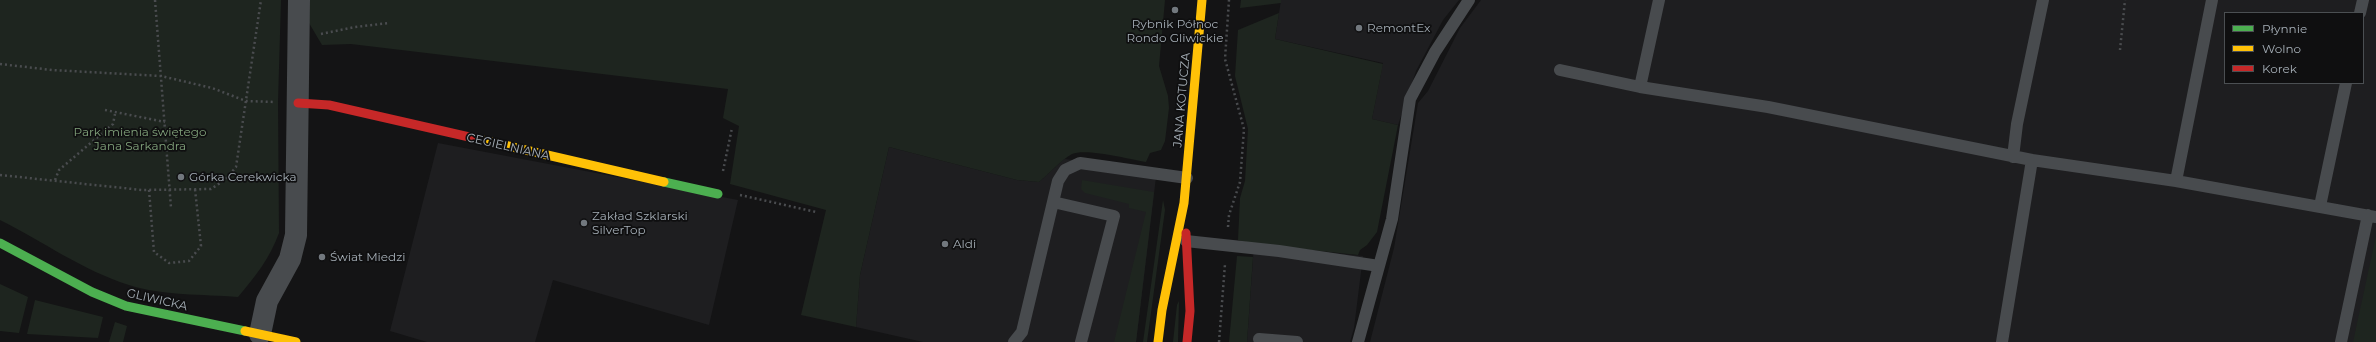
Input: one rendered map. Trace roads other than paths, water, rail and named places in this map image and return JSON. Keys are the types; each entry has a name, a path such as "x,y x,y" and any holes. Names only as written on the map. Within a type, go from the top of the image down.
{"street":[{"path":"260,334 267,301 290,259 296,235 288,103 300,0"},
{"name":"JANA KOTUCZA","path":"1158,342 1162,310 1184,203 1202,0"},
{"name":"CEGIELNIANA","path":"288,103 328,105 718,194"},
{"name":"JANA KOTUCZA","path":"1184,203 1190,311 1187,342"},
{"name":"GLIWICKA","path":"0,243 92,292 126,306 296,342"}],"lane":[{"path":"1358,342 1392,219 1410,99 1435,52 1469,0"},
{"path":"1640,87 1659,0"},
{"path":"2013,157 2017,124 2043,0"},
{"path":"2176,181 2212,0"},
{"path":"2360,12 2363,0"},
{"path":"1560,70 1640,87 1768,107 2013,157 2176,181 2372,216 2341,342"},
{"path":"2320,206 2346,84"},
{"path":"2002,342 2032,160"},
{"path":"1014,342 1022,332 1053,202 1061,175 1065,170 1076,163 1187,178"},
{"path":"1053,202 1114,216 1081,342"},
{"path":"1186,241 1279,251 1380,266"},
{"path":"1259,339 1297,342"}],"place":[{"name":"Rybnik Północ Rondo Gliwickie","path":"1175,10"},
{"name":"RemontEx","path":"1359,28"},
{"name":"Górka Cerekwicka","path":"181,177"},
{"name":"Zakład Szklarski SilverTop","path":"584,223"},
{"name":"Aldi","path":"945,244"},
{"name":"Świat Miedzi","path":"322,257"}],"park label":[{"name":"Park imienia świętego Jana Sarkandra","path":"140,139"}]}
